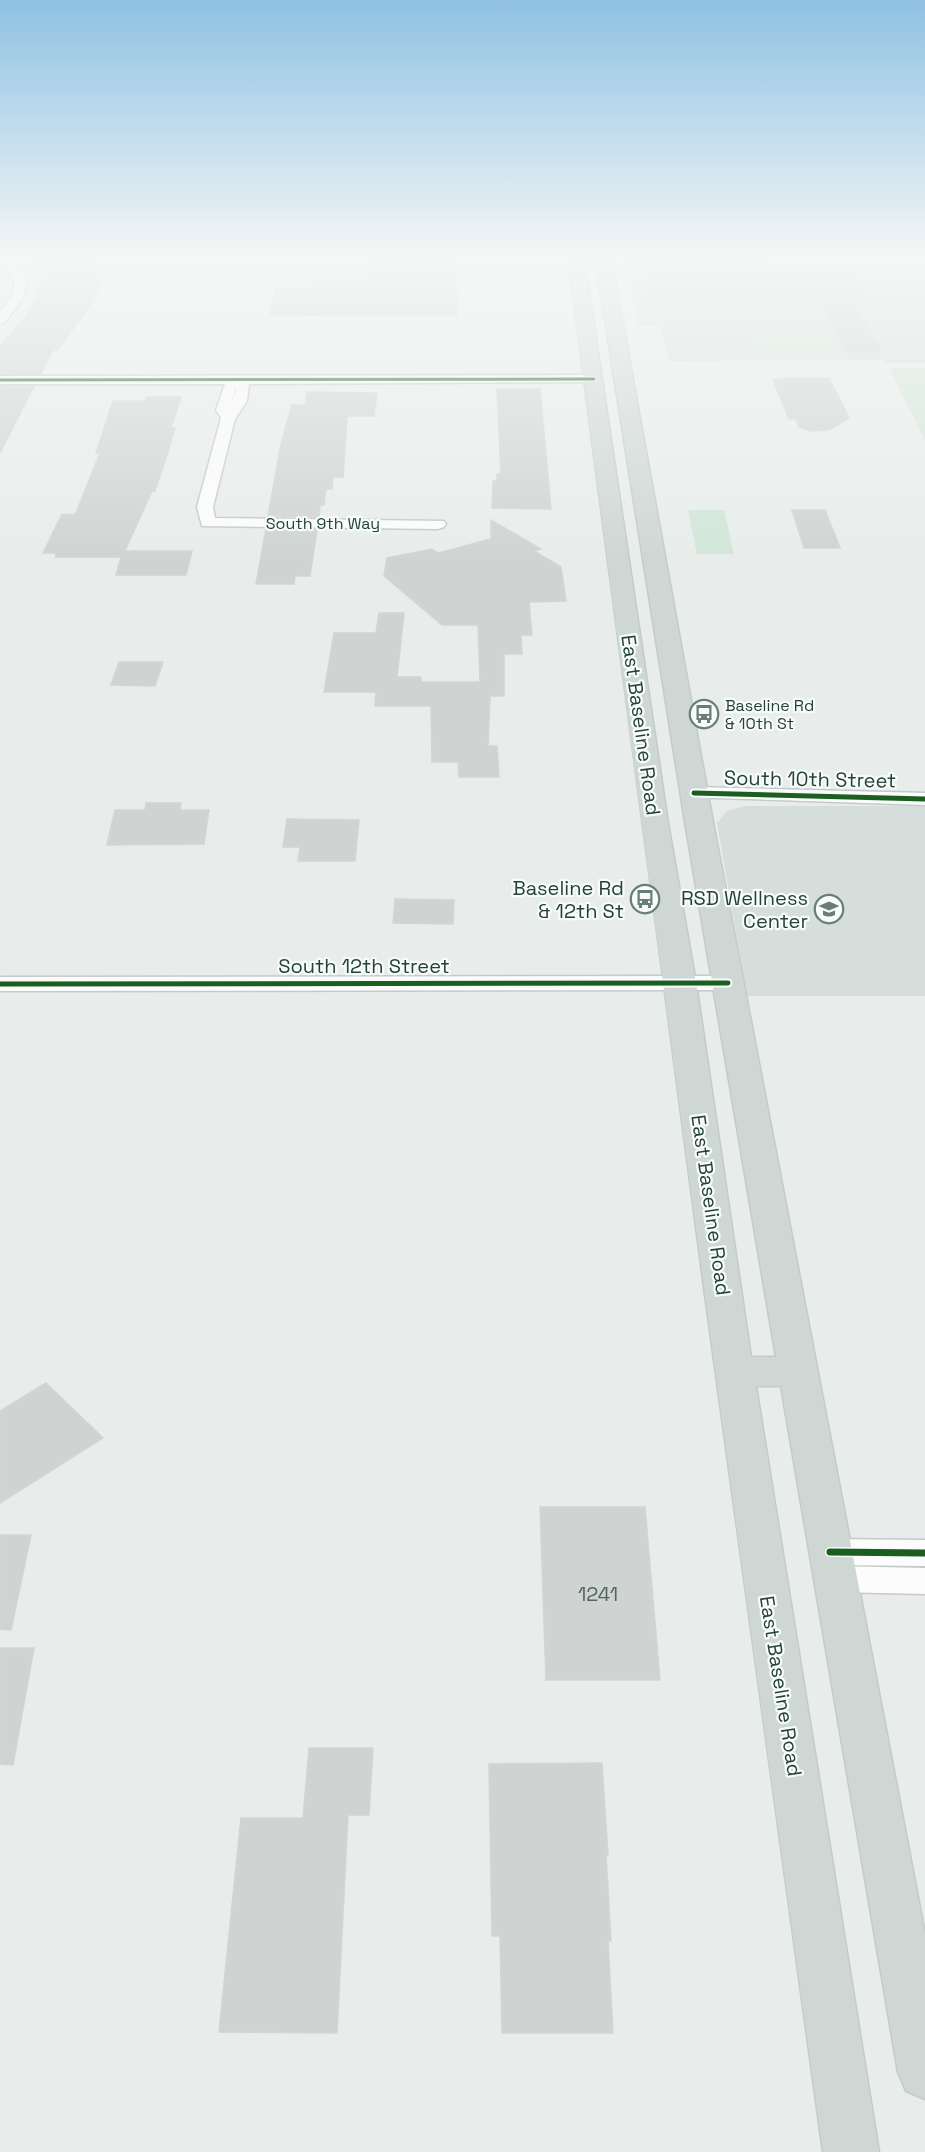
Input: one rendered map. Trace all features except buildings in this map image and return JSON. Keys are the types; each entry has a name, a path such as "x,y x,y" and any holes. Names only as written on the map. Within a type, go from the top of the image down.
{"main road":[{"name":"East Baseline Road","path":"591,358 650,793 680,983 734,1371 851,2152"},
{"name":"East Baseline Road","path":"620,358 694,793 832,1565 920,2020 925,2072"},
{"path":"594,379 624,380"},
{"path":"619,563 655,563"},
{"path":"650,793 694,793"},
{"path":"734,1371 799,1372"}],"street":[{"name":"South 9th Way","path":"242,379 244,386 238,410 228,418 205,507 208,523 438,524"},
{"path":"0,380 594,379"},
{"name":"South 10th Street","path":"694,793 925,799"},
{"name":"South 12th Street","path":"0,984 728,983"},
{"path":"832,1565 925,1553"},
{"path":"832,1565 925,1581"}],"shaded area":[{"path":"668,358 925,358 925,363 887,363 884,360 669,361"},
{"name":"RSD Wellness Center","path":"745,806 925,806 925,996 747,996 717,823 727,811"}],"green space":[{"path":"889,368 925,368 925,440"},
{"path":"688,510 724,510 734,554 697,554"}],"cycle path":[{"path":"0,380 594,379"},
{"path":"694,793 925,799"},
{"path":"0,984 728,983"},
{"path":"830,1552 925,1553"}],"place":[{"name":"Baseline Rd & 10th St","path":"704,714"},
{"name":"Baseline Rd & 12th St","path":"645,899"},
{"name":"RSD Wellness Center","path":"829,909"}]}
